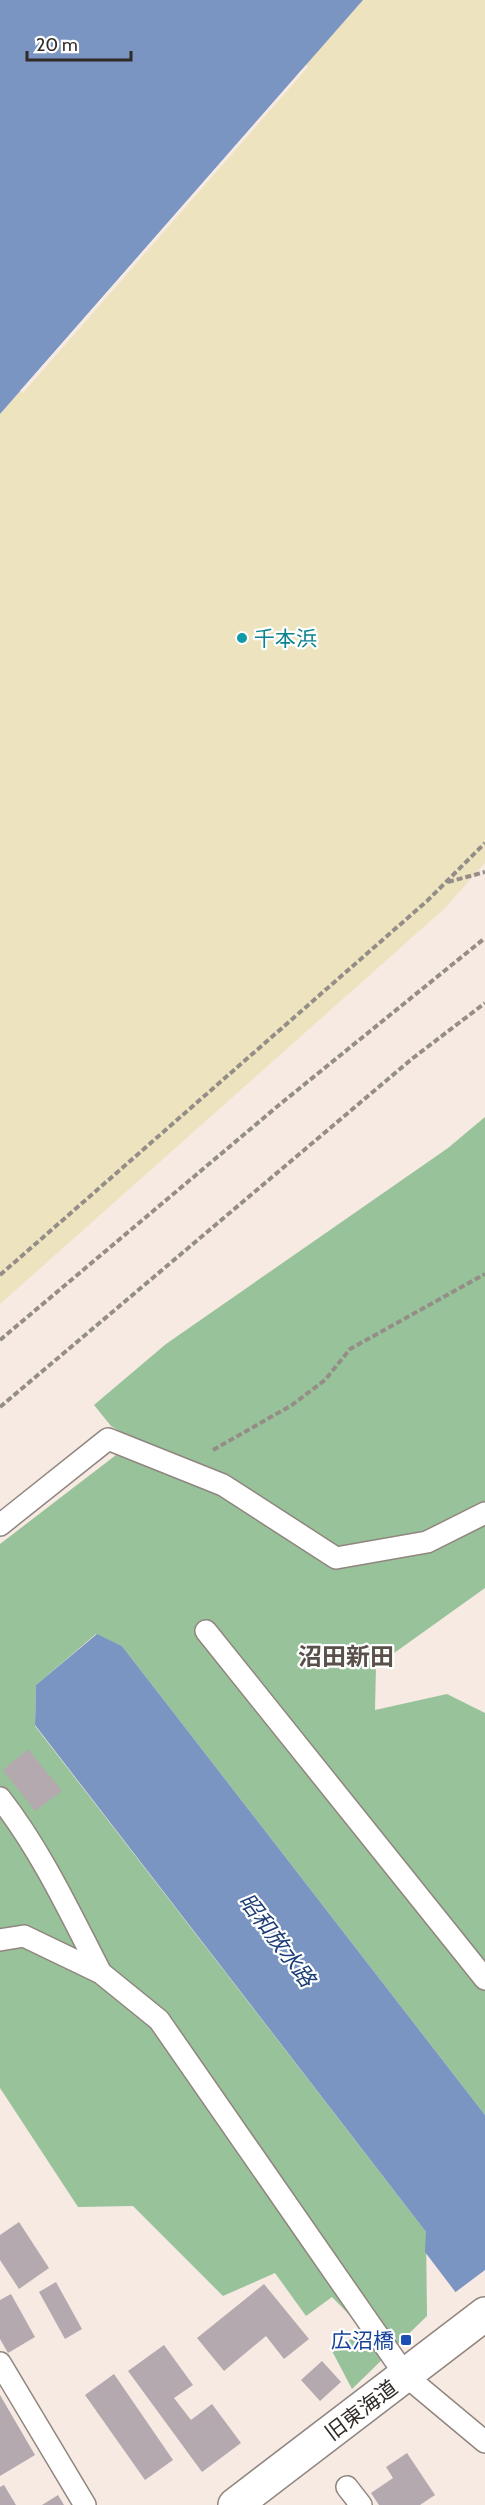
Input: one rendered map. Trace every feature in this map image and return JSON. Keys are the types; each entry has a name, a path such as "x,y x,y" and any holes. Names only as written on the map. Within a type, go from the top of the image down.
{"main road":[{"name":"旧東海道","path":"235,2505 485,2314"}],"lane":[{"path":"0,1525 108,1439 182,1466 223,1485 336,1558 427,1542 485,1513"},
{"path":"206,1631 485,1979"},
{"path":"0,1798 50,1874 101,1973"},
{"path":"0,1940 24,1936 101,1973 159,2020 416,2367 485,2442"},
{"path":"0,2363 85,2505"},
{"path":"347,2487 361,2505"}],"path":[{"path":"0,1275 242,1066 445,883 485,843"},
{"path":"445,883 485,872"},
{"path":"0,1340 279,1104 485,938"},
{"path":"0,1407 413,1058 485,1003"},
{"path":"182,1466 292,1405 324,1380 350,1349 485,1274"}],"green space":[{"path":"485,1117 485,1588 376,1666 375,1710 447,1694 485,1713 485,2115 122,1646 96,1634 36,1685 35,1726 426,2232 427,2316 352,2389 331,2349 366,2332 332,2297 306,2316 275,2273 223,2296 133,2206 78,2207 0,2088 0,1544 116,1455 176,1477 182,1466 111,1426 94,1405 166,1344 448,1148"}],"sand":[{"name":"千本浜","path":"363,0 485,0 485,863 444,909 0,1304 0,414"}],"water":[{"path":"0,0 363,0 0,414"},
{"name":"昭和放水路","path":"97,1634 122,1646 485,2115 485,2331 425,2252 426,2232 35,1725 36,1685"}],"pier":[{"path":"306,65 308,67 23,393 20,391"},
{"path":"485,2270 485,2334 453,2294"}],"building":[{"path":"28,1749 62,1791 35,1811 3,1770"},
{"path":"19,2222 49,2268 19,2289 0,2260 0,2235"},
{"path":"56,2282 82,2329 65,2339 39,2292"},
{"path":"264,2284 309,2339 284,2359 266,2336 224,2371 197,2338"},
{"path":"11,2294 35,2337 8,2353 0,2339 0,2300"},
{"path":"164,2345 193,2385 174,2398 191,2420 212,2404 241,2443 202,2472 128,2371"},
{"path":"322,2361 341,2382 320,2401 301,2380"},
{"path":"114,2374 173,2460 145,2480 85,2395"},
{"path":"0,2395 35,2455 0,2476"},
{"path":"407,2453 435,2495 420,2505 379,2505 371,2493 393,2478 386,2467"},
{"path":"4,2485 16,2505 0,2505 0,2487"},
{"path":"58,2495 64,2505 42,2505"}],"place":[{"name":"千本浜","path":"242,638"},
{"name":"広沼橋","path":"406,2340"}],"district":[{"name":"沼田新田","path":"346,1656"}]}
